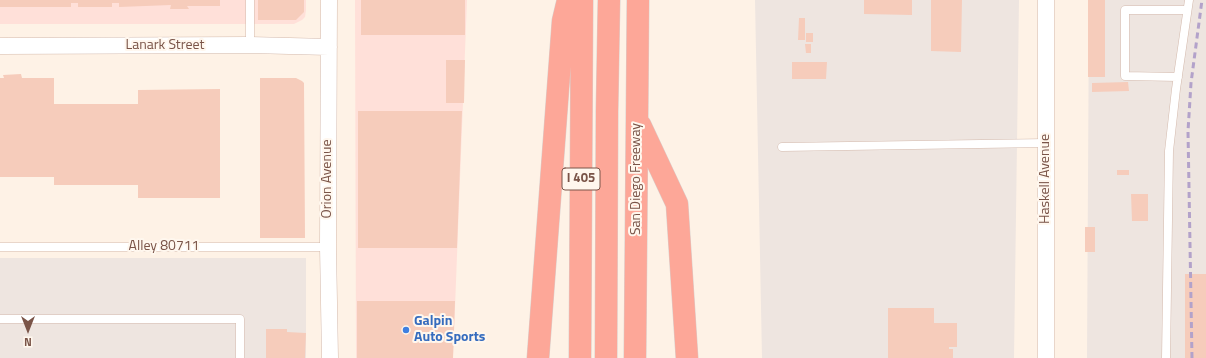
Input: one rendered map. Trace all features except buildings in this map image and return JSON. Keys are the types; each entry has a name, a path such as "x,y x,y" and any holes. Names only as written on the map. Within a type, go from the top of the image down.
{"highway":[{"path":"538,358 563,21 568,0"},
{"name":"I 405","path":"580,358 582,0"},
{"path":"606,358 609,0"},
{"path":"616,358 619,0"},
{"name":"San Diego Freeway","path":"635,358 638,0"},
{"path":"637,118 677,204 687,358"}],"street":[{"name":"Orion Avenue","path":"329,0 328,247 330,358"},
{"name":"Haskell Avenue","path":"1046,0 1046,358"},
{"name":"Lanark Street","path":"0,46 329,47"}],"lane":[{"path":"250,0 250,46"},
{"path":"1166,358 1169,151 1189,0"},
{"path":"1178,77 1125,76 1125,10 1187,10"},
{"path":"782,147 1046,143"},
{"name":"Alley 80711","path":"0,247 328,247"},
{"path":"0,319 240,320 240,358"}],"shaded area":[{"path":"0,0 306,0 306,10 305,17 294,24 0,24"},
{"path":"355,0 467,0 453,358 356,358"},
{"path":"755,0 1019,0 1014,358 762,358"},
{"path":"1089,0 1206,0 1206,358 1087,358"},
{"path":"0,258 306,258 306,358 0,358"}],"railway":[{"path":"1192,358 1188,131 1191,83 1202,0"}],"place":[{"name":"Galpin Auto Sports","path":"406,330"}]}
